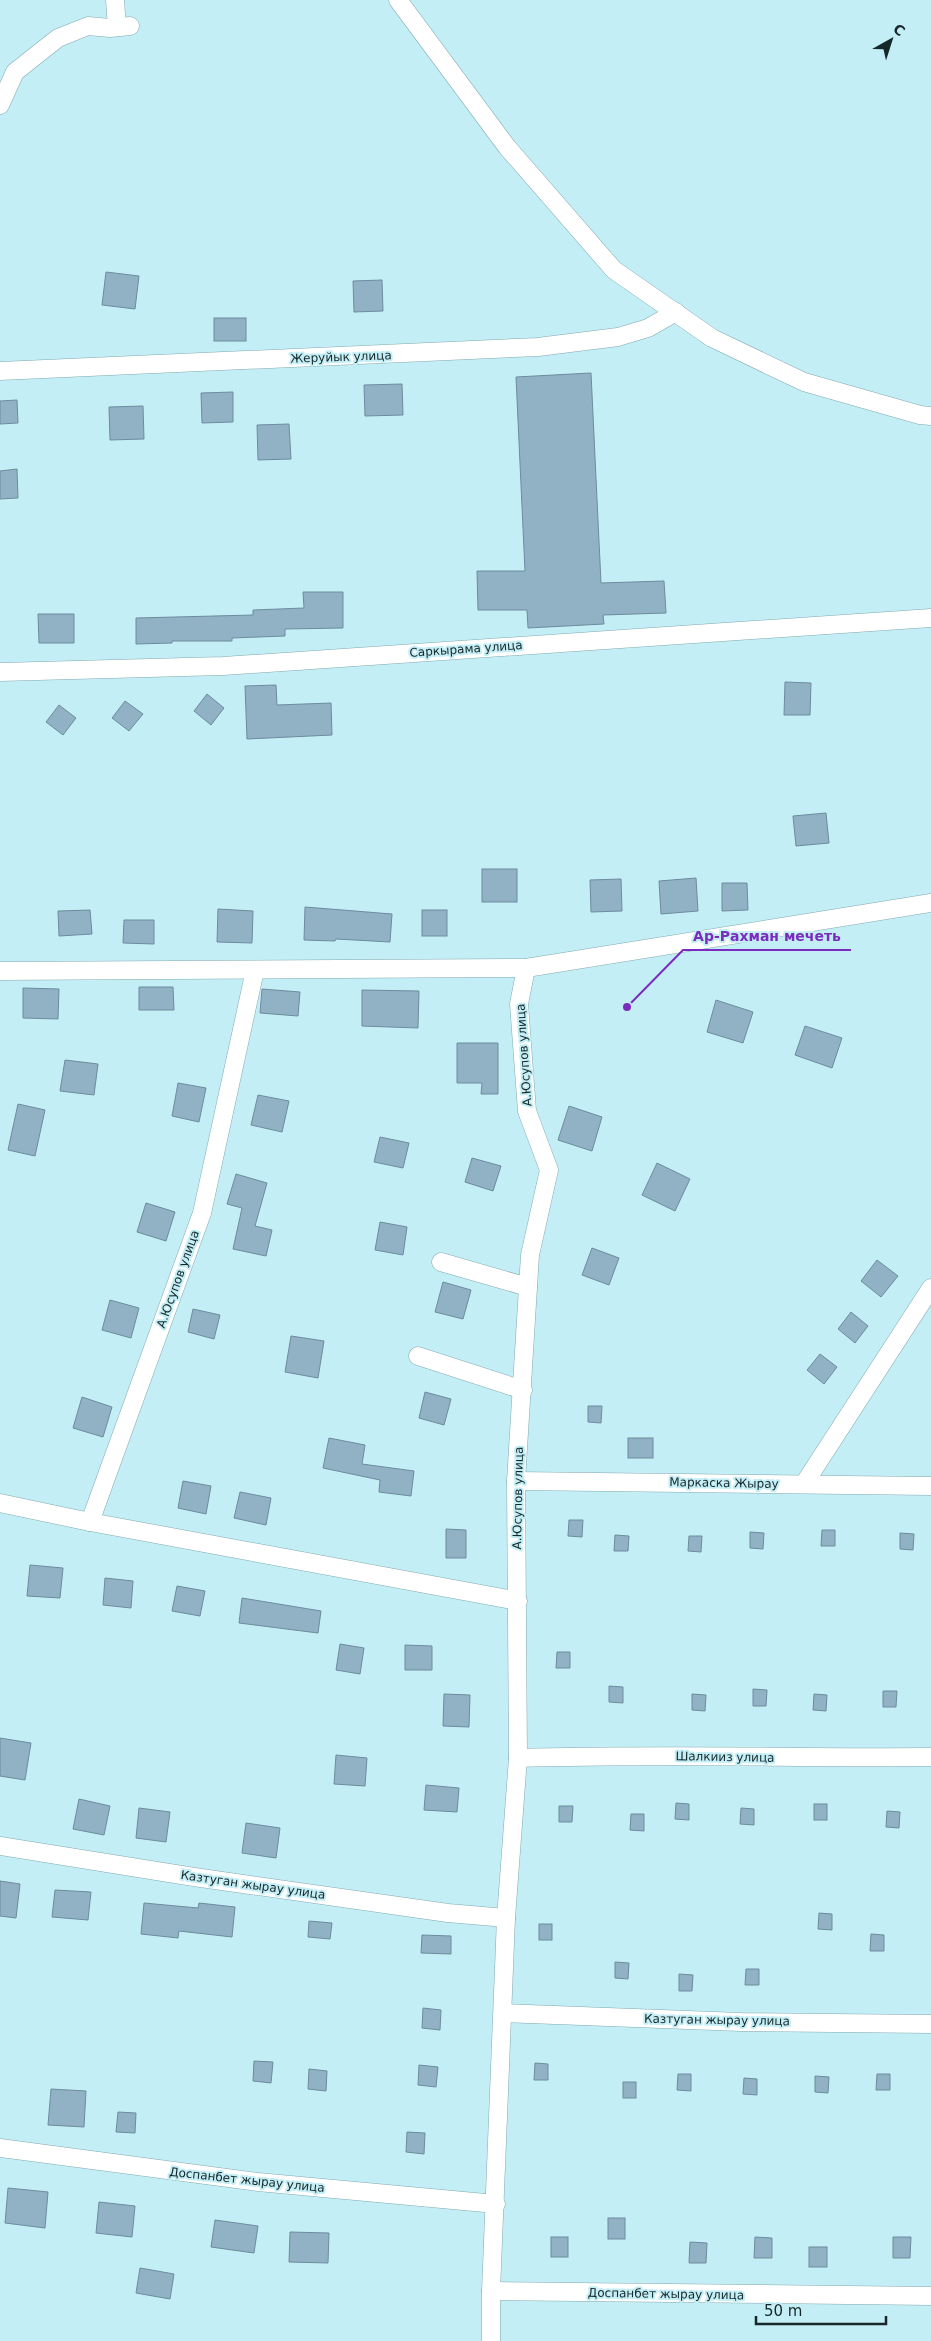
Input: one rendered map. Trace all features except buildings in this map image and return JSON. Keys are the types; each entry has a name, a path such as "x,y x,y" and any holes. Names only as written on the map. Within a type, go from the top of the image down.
{"street":[{"path":"0,105 15,72 58,38 88,26 124,26 115,0"},
{"path":"398,0 507,147 614,270 712,338 804,382 920,415 931,416"},
{"name":"Жеруйык улица","path":"0,371 538,347 618,337 648,328 676,312"},
{"name":"Саркырама улица","path":"0,672 224,666 931,618"},
{"path":"0,971 526,968 931,902"},
{"name":"А.Юсупов улица","path":"491,2341 491,2291 496,2204 506,1918 518,1758 516,1481 530,1255 549,1170 527,1111 520,1004 526,968"},
{"name":"А.Юсупов улица","path":"90,1522 202,1213 255,970"},
{"path":"442,1262 528,1288"},
{"path":"804,1484 931,1288"},
{"path":"418,1356 522,1390"},
{"name":"Маркаска Жырау","path":"516,1481 931,1486"},
{"path":"0,1503 90,1522 518,1601"},
{"name":"Шалкииз улица","path":"518,1758 619,1755 766,1758 931,1758"},
{"name":"Казтуган жырау улица","path":"0,1846 194,1877 438,1911 506,1918"},
{"name":"Казтуган жырау улица","path":"503,2014 741,2022 931,2024"},
{"name":"Доспанбет жырау улица","path":"0,2148 258,2182 496,2204"},
{"name":"Доспанбет жырау улица","path":"491,2291 931,2296"}],"place":[{"name":"Ар-Рахман мечеть","path":"627,1007"}]}
